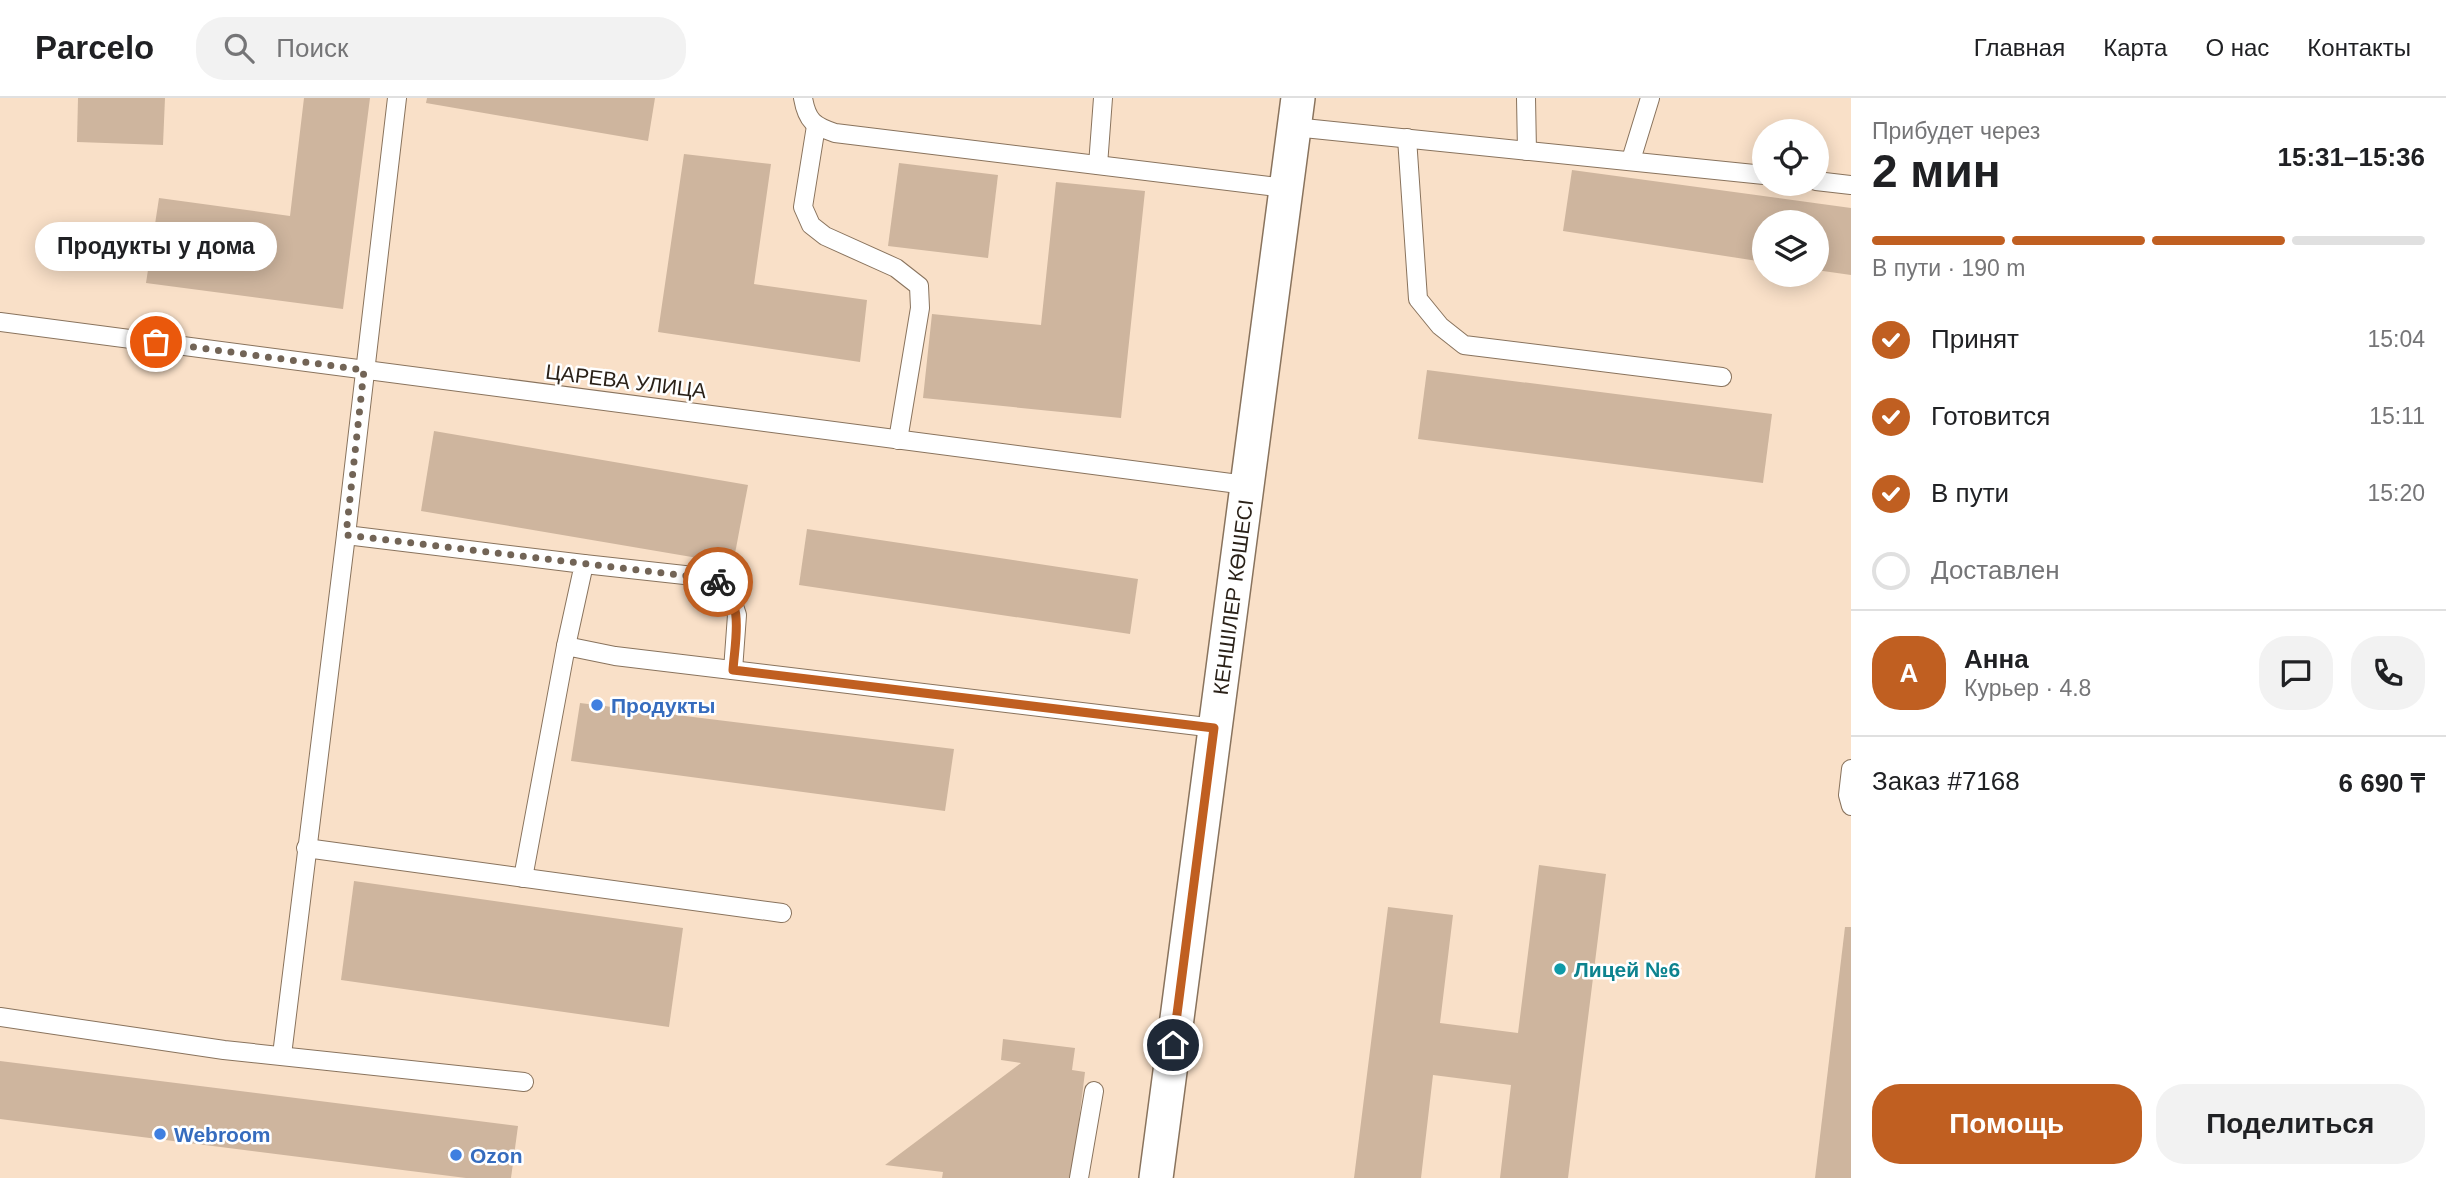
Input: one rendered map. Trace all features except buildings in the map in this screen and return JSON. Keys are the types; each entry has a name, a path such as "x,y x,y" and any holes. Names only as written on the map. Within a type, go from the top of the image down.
{"street":[{"name":"КЕНШІЛЕР КӨШЕСІ","path":"1156,1178 1296,112"}],"lane":[{"path":"282,1055 397,98"},
{"path":"803,98 805,109 816,126 835,133 1285,188"},
{"path":"1098,165 1103,98"},
{"path":"1527,98 1527,151"},
{"path":"1631,160 1650,98"},
{"path":"1296,112 1407,138 1752,174"},
{"path":"816,126 803,207 811,225 825,236 896,268 919,286 920,308 898,440"},
{"path":"1407,138 1418,299 1440,326 1464,345 1722,377"},
{"path":"1829,182 1851,185"},
{"name":"ЦАРЕВА УЛИЦА","path":"0,322 1246,485"},
{"path":"346,535 712,579 729,591 737,615 733,670"},
{"path":"523,877 584,564"},
{"path":"566,646 615,656 1214,728"},
{"path":"1851,769 1848,795 1851,806"},
{"path":"306,848 782,913"},
{"path":"0,1017 224,1050 524,1082"},
{"path":"1079,1178 1094,1091"}],"way so far":[{"path":"156,342 364,370 346,535 712,579 718,582"}],"place":[{"name":"Продукты у дома","path":"156,342"},
{"name":"Продукты","path":"597,705"},
{"name":"Лицей №6","path":"1560,969"},
{"name":"Webroom","path":"160,1134"},
{"name":"Ozon","path":"456,1155"}],"route":[{"path":"718,582 729,591 737,615 733,670 1214,728 1173,1045"}]}
